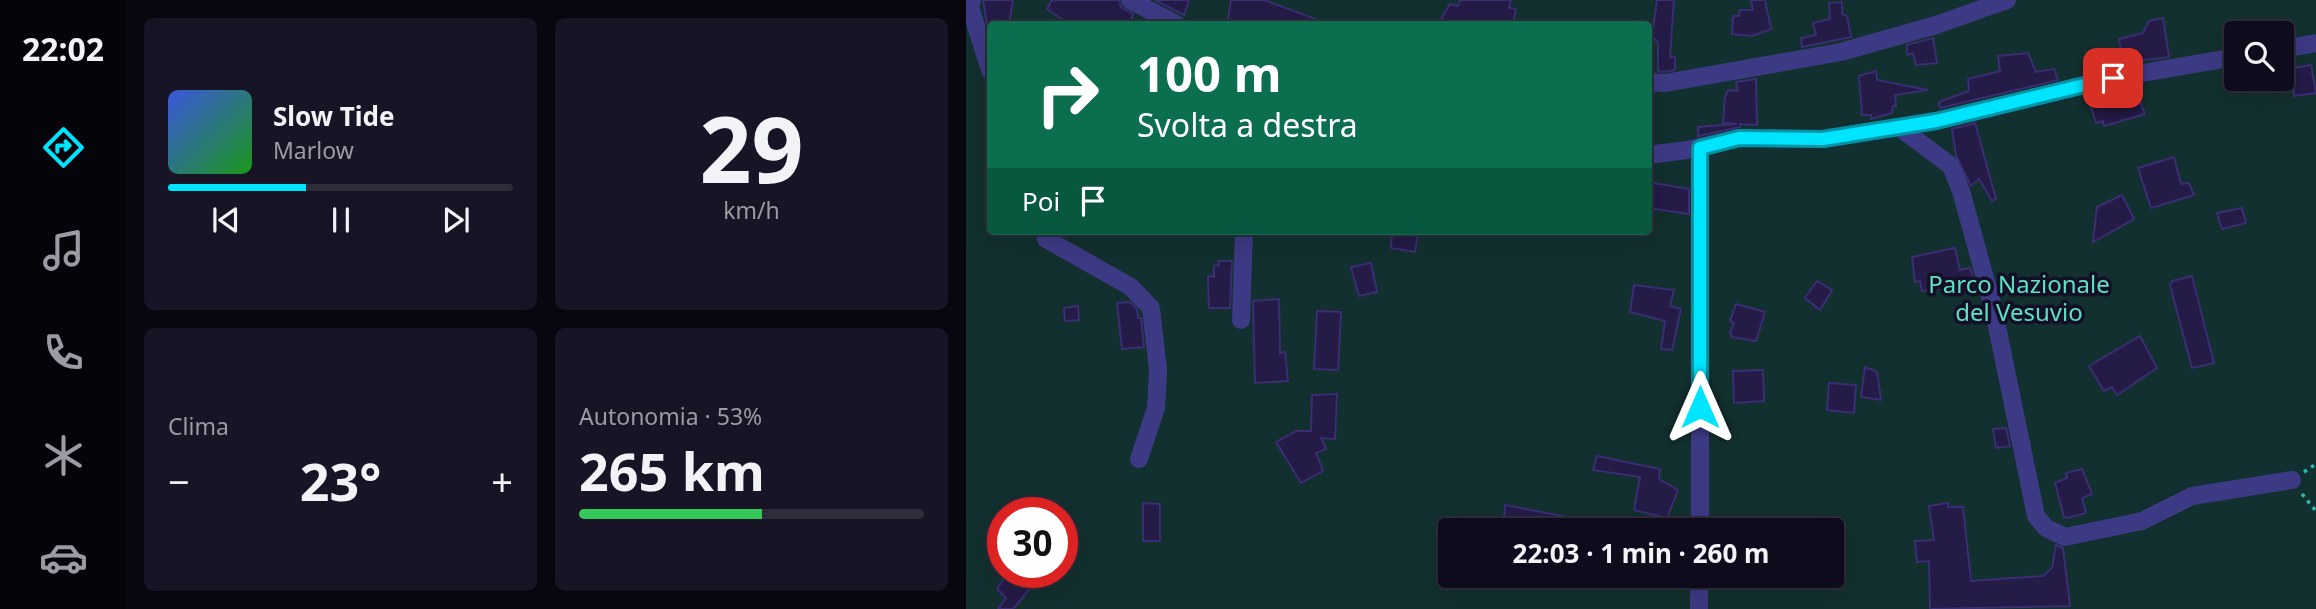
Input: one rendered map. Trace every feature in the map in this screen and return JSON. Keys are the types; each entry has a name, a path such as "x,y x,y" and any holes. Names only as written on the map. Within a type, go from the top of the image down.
{"street":[{"path":"972,0 970,7 987,61"},
{"path":"1130,0 1170,21"},
{"path":"1652,82 1665,83 1841,52 1961,18 2007,0"},
{"path":"2294,47 2316,43"},
{"path":"1652,154 1700,148 1739,138 1823,139 1936,121 2113,78 2224,59"},
{"path":"1899,127 1951,166 1961,191 1993,307 2036,516 2046,528 2065,537 2143,521 2192,496 2291,480"},
{"path":"1700,148 1700,518"},
{"path":"1045,235 1046,239 1132,287 1151,308 1158,370 1156,408 1139,459"},
{"path":"1241,320 1244,235"},
{"path":"1699,588 1699,609"}],"path":[{"path":"2291,480 2316,511"}],"green space":[{"name":"Parco Nazionale del Vesuvio","path":"966,0 2316,0 2316,609 966,609"}],"building":[{"path":"983,0 1013,0 1010,21 987,21 987,24"},
{"path":"1052,0 1119,0 1121,7 1133,14 1131,21 1065,21 1047,9"},
{"path":"1155,0 1189,0 1184,15"},
{"path":"1231,0 1264,0 1321,21 1237,21 1228,19"},
{"path":"1460,0 1511,0 1509,8 1516,9 1514,21 1440,21 1450,4 1458,6"},
{"path":"1657,0 1674,0 1670,57 1675,57 1675,70 1664,72 1658,71 1658,42 1652,37"},
{"path":"1751,0 1765,0 1771,29 1752,36 1732,34 1733,16 1739,16 1740,10 1753,10"},
{"path":"1842,2 1842,14 1847,16 1851,37 1802,47 1801,38 1816,35 1813,23 1830,19 1829,3"},
{"path":"2163,18 2169,57 2123,63 2119,39 2143,33 2149,21"},
{"path":"1933,38 1937,63 1916,65 1913,53 1907,55 1907,45"},
{"path":"2028,53 2036,72 2054,69 2058,80 1940,108 1939,102 1969,91 1968,79 2000,71 1998,56"},
{"path":"2311,65 2316,93 2294,96 2294,68"},
{"path":"1876,71 1877,80 1928,90 1895,95 1896,106 1893,106 1892,113 1871,119 1871,115 1862,115 1859,76"},
{"path":"1756,79 1757,125 1740,124 1740,127 1698,136 1698,127 1737,124 1723,123 1725,97 1728,90 1738,91 1736,82"},
{"path":"2134,86 2145,114 2104,126 2103,121 2096,123 2089,101 2112,97 2110,90"},
{"path":"1975,123 1996,199 1992,201 1979,179 1971,186 1956,156 1952,129"},
{"path":"2174,157 2181,184 2189,183 2194,195 2151,208 2138,168"},
{"path":"1652,183 1689,189 1689,214 1652,209"},
{"path":"2122,195 2134,219 2093,242 2097,207"},
{"path":"2242,208 2246,223 2222,229 2217,213"},
{"path":"1392,235 1417,235 1415,252 1391,248"},
{"path":"1955,248 1960,270 1970,268 1975,284 1922,291 1920,281 1915,282 1912,257"},
{"path":"1218,261 1232,261 1230,308 1209,308 1208,276 1214,277 1214,266 1219,265"},
{"path":"1371,263 1377,292 1359,296 1351,267"},
{"path":"2192,276 2214,363 2192,368 2170,285 2172,281"},
{"path":"1817,281 1832,290 1820,310 1805,298"},
{"path":"1634,285 1674,290 1670,306 1681,309 1672,350 1661,349 1665,321 1630,312"},
{"path":"1279,299 1280,353 1285,352 1288,381 1255,383 1253,301"},
{"path":"1130,302 1137,309 1138,318 1141,318 1144,347 1122,349 1117,303"},
{"path":"1736,304 1765,312 1756,341 1732,337 1730,333 1734,323 1730,321"},
{"path":"1078,306 1079,320 1065,321 1064,308"},
{"path":"1317,311 1341,312 1338,370 1314,369"},
{"path":"2140,336 2157,368 2117,395 2112,387 2104,391 2089,366"},
{"path":"1865,367 1877,372 1881,400 1861,397"},
{"path":"1763,370 1764,401 1734,403 1733,371"},
{"path":"1829,383 1856,385 1854,413 1827,410"},
{"path":"1337,394 1335,439 1321,438 1326,449 1316,453 1323,471 1301,483 1276,442 1296,431 1311,431 1312,395"},
{"path":"2006,428 2010,446 1996,448 1993,429"},
{"path":"1597,456 1660,469 1659,479 1678,490 1667,518 1634,510 1640,477 1593,470"},
{"path":"2082,469 2092,494 2082,498 2086,513 2064,517 2055,483 2067,478 2066,473"},
{"path":"1143,503 1160,504 1160,541 1143,541"},
{"path":"1948,503 1948,507 1963,507 1971,581 2043,576 2052,568 2056,545 2063,548 2070,606 1930,609 1929,561 1917,562 1915,541 1934,540 1929,506"},
{"path":"1505,505 1573,518 1504,518"},
{"path":"1030,588 1013,609 998,609 1006,598 997,589"}],"route":[{"path":"1700,407 1700,148 1739,138 1823,139 1936,121 2113,78"}]}
